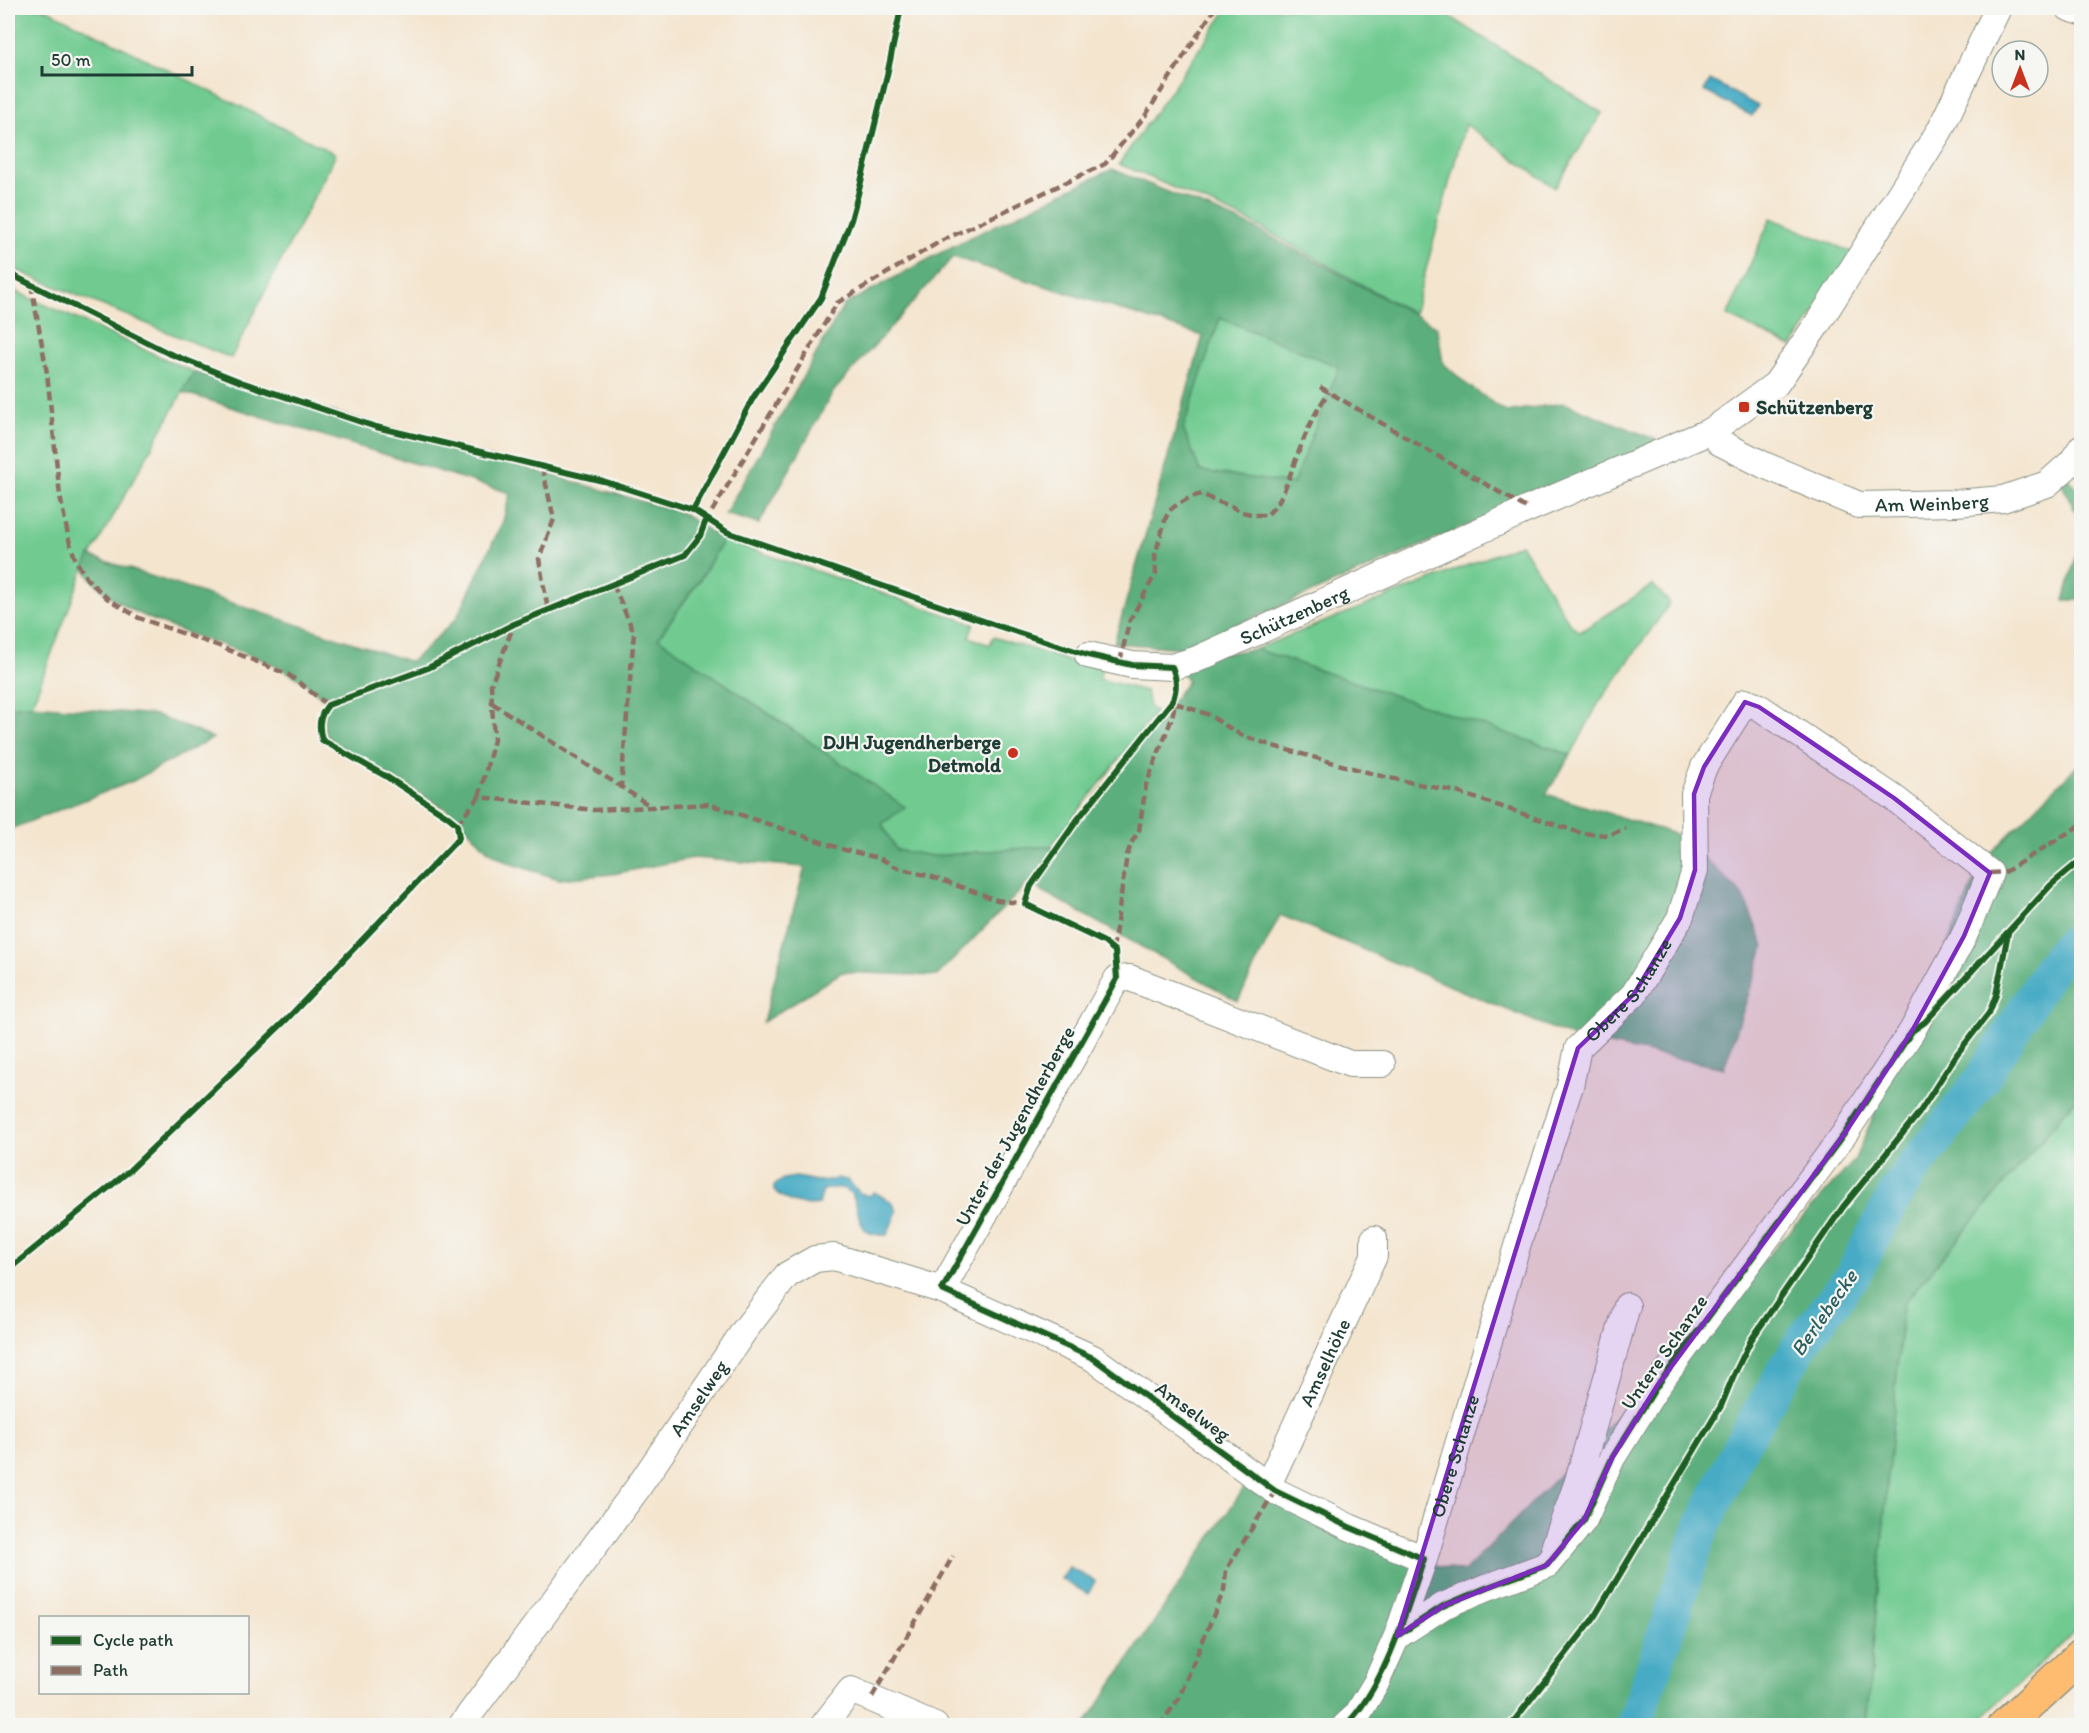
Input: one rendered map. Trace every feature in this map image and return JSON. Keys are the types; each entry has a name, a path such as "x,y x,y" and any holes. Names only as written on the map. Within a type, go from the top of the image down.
{"main road":[{"path":"2005,1725 2082,1655"}],"street":[{"name":"Schützenberg","path":"1088,655 1132,666 1172,668 1196,660 1528,509 1713,430 1776,384 1818,323 1940,130 1998,8"},
{"path":"2068,8 2082,12"},
{"name":"Am Weinberg","path":"1713,430 1719,442 1764,465 1859,505 1956,503 2005,498 2047,484 2072,462 2082,447"},
{"name":"Obere Schanze","path":"1397,1636 1424,1559 1518,1243 1570,1086 1578,1048 1634,994 1680,918 1695,870 1694,794 1704,767 1745,702 1759,707 1894,798 1990,873"},
{"name":"Untere Schanze","path":"1547,1565 1584,1520 1612,1458 1657,1386 1845,1132 1912,1030 1964,936 1990,873"},
{"name":"Unter der Jugendherberge","path":"942,1290 1117,979 1130,978 1350,1064 1382,1064"},
{"name":"Amselhöhe","path":"1268,1485 1374,1256 1374,1239"},
{"name":"Amselweg","path":"461,1725 637,1489 744,1331 787,1275 815,1259 834,1257 942,1290 1093,1358 1275,1491 1424,1559"},
{"name":"Untere Schanze","path":"1547,1565 1577,1484 1627,1306"},
{"path":"1345,1725 1357,1715 1376,1683 1397,1636 1443,1606 1547,1565"},
{"path":"823,1725 851,1690 935,1725"}],"highlighted area":[{"path":"1745,702 1759,707 1894,798 1990,873 1964,936 1912,1031 1845,1133 1657,1386 1612,1458 1584,1520 1547,1565 1443,1606 1397,1636 1578,1048 1634,994 1680,918 1695,870 1694,794 1704,767"}],"green space":[{"path":"8,8 44,8 336,154 231,358 8,267"},
{"path":"1228,8 1455,8 1449,16 1602,113 1555,188 1465,124 1414,314 1251,222 1119,164"},
{"path":"1112,169 1251,226 1437,327 1443,363 1465,383 1506,412 1564,403 1662,442 1183,648 1114,643 1203,336 953,257 833,392 759,524 725,514 844,305 955,245","holes":["1220,318 1339,367 1293,484 1200,471 1183,429"]},
{"path":"1771,218 1854,253 1792,347 1727,316"},
{"path":"8,288 194,372 84,568 32,705 8,707"},
{"path":"1220,317 1340,367 1293,484 1200,471 1183,429"},
{"path":"194,372 682,513 723,540 701,578 658,638 905,807 882,824 896,850 932,856 1051,846 1055,849 1188,681 1173,660 1256,649 1571,755 1546,794 1681,836 1743,895 1764,947 1724,1068 1575,1038 1280,915 1238,1001 1028,883 937,976 842,972 763,1022 805,867 693,858 613,874 559,879 508,863 487,850 459,819 446,809 333,743 324,729 328,702 299,679 271,663 151,619 124,605 101,588 84,568 90,556 411,662 456,619 503,521 510,493 182,392"},
{"path":"2068,479 2081,491 2081,523 2062,484"},
{"path":"2081,538 2081,600 2064,600"},
{"path":"723,540 974,624 969,637 990,645 993,637 1072,662 1103,665 1099,679 1146,691 1149,707 1156,712 1051,846 932,856 896,850 882,824 905,807 658,638 701,578"},
{"path":"1521,544 1570,624 1580,632 1653,585 1670,603 1598,704 1571,755 1256,649"},
{"path":"32,705 156,715 213,738 133,781 8,830 8,707"},
{"path":"2081,762 2081,1093 1903,1304 1866,1725 1084,1726 1248,1482 1417,1562 1464,1572 1681,1351 1854,1161 1983,861"},
{"path":"2081,1093 2081,1626 1974,1725 1866,1726 1903,1304"}],"water":[{"path":"1710,80 1758,106 1752,116 1704,91"},
{"path":"796,1177 817,1181 847,1180 860,1193 869,1196 874,1192 892,1202 897,1211 887,1235 868,1232 863,1226 852,1195 846,1190 837,1188 823,1190 819,1204 812,1205 795,1203 774,1191 774,1186 783,1179"},
{"path":"1069,1567 1095,1581 1088,1594 1061,1579"}],"waterway":[{"name":"Berlebecke","path":"1634,1726 1699,1534 1740,1447 1802,1342 1852,1276 1899,1188 1981,1080 2051,968 2069,946 2082,937"}],"marked path":[{"path":"705,523 837,303 941,241 1105,164 1145,116 1215,8"},
{"path":"31,284 47,373 60,496 69,540 76,561 87,579 107,598 139,618 219,646 289,675 328,705"},
{"path":"1320,387 1528,509"},
{"path":"1120,662 1129,622 1156,573 1155,555 1166,517 1172,508 1191,497 1202,494 1239,511 1254,515 1267,515 1283,493 1308,428 1329,392"},
{"path":"542,467 554,519 539,559 548,610"},
{"path":"613,584 634,633 621,787"},
{"path":"479,797 494,740 491,685 514,624"},
{"path":"492,703 652,807"},
{"path":"1175,703 1207,714 1241,735 1273,746 1385,777 1457,792 1581,833 1609,835 1626,828"},
{"path":"1113,949 1127,855 1139,830 1146,785 1172,718 1175,703"},
{"path":"457,824 479,797 594,810 709,804 845,850 879,858 898,868 933,877 997,900 1025,904"},
{"path":"1990,873 2005,872 2082,824"},
{"path":"1159,1726 1178,1700 1224,1590 1226,1570 1275,1491"},
{"path":"872,1697 953,1556"}],"cycle path":[{"path":"693,510 753,398 821,298 851,220 901,8"},
{"path":"8,273 168,353 241,382 376,427 603,481 693,510 727,532 1088,655 1132,665 1172,667 1176,684 1173,700 1078,819 1031,886 1025,904 1104,942 1115,951 1117,979 942,1290 1093,1358 1275,1491 1349,1527 1424,1559 1402,1624 1383,1670 1372,1691 1345,1726"},
{"path":"8,1270 129,1171 287,1019 459,838 457,824 447,816 387,777 322,740 320,721 328,705 428,668 514,624 685,555 700,536 706,520"},
{"path":"1397,1636 1443,1606 1547,1565 1584,1520 1612,1458 1657,1386 1845,1133 1912,1031 1925,1022 2051,885 2082,859"},
{"path":"1510,1726 1593,1619 1721,1406 1751,1340 1843,1207 1919,1113 1957,1054 1989,1013 1996,995 2008,933"}],"place":[{"name":"Schützenberg","path":"1744,407"},
{"name":"DJH Jugendherberge Detmold","path":"1013,753"}]}
